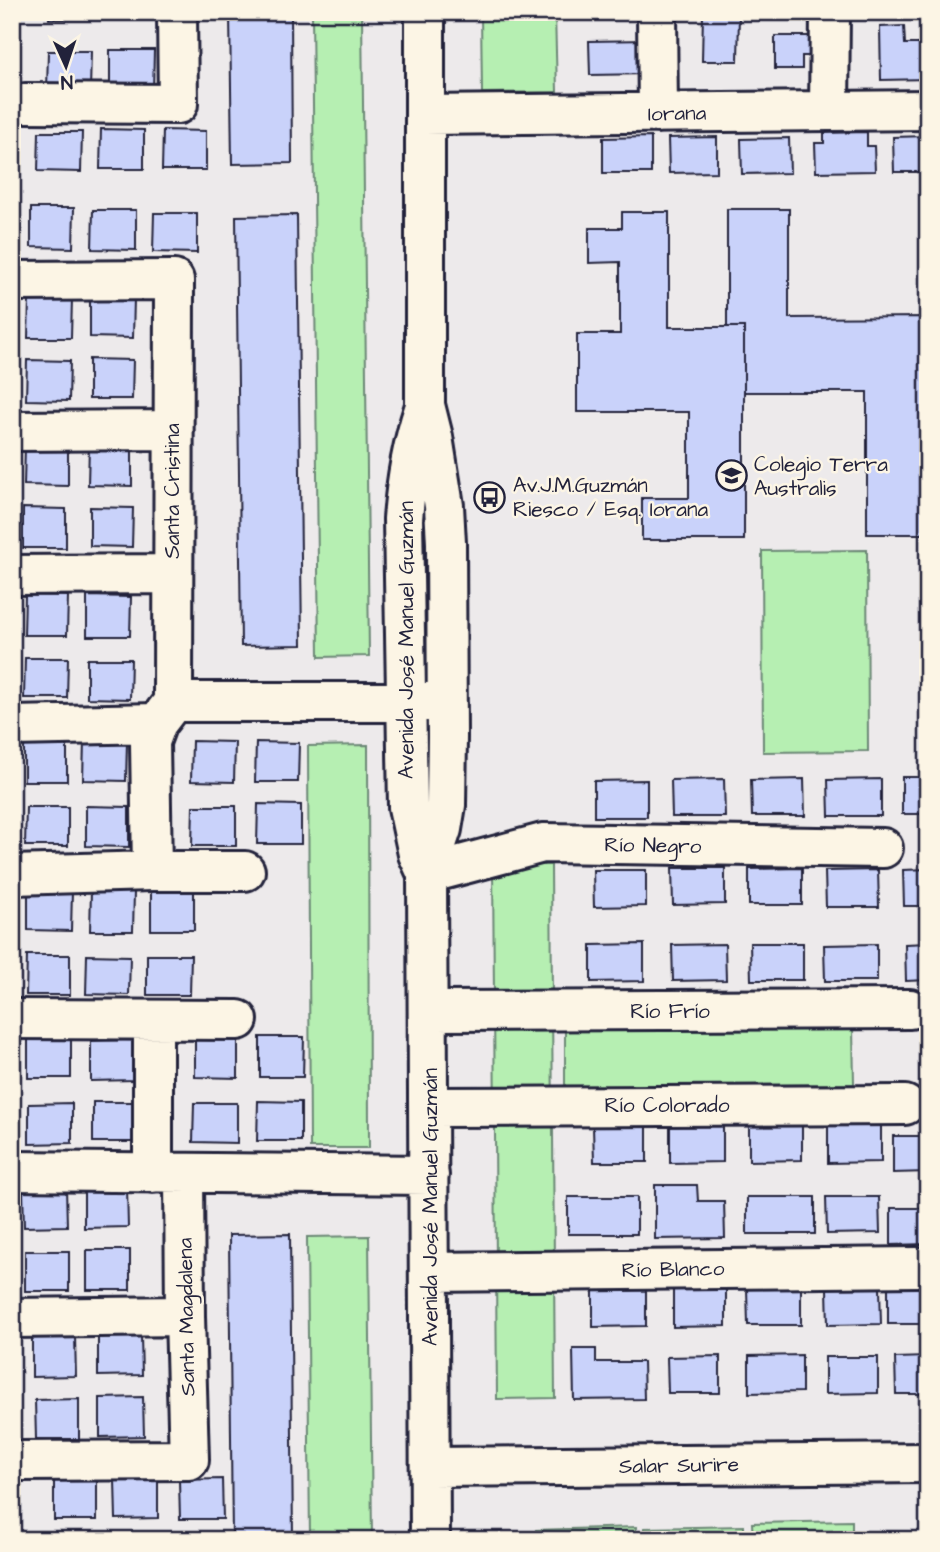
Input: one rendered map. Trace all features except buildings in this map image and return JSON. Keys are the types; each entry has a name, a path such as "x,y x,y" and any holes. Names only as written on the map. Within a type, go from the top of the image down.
{"street":[{"path":"25,103 178,104 177,12"},
{"name":"Avenida José Manuel Guzmán","path":"425,12 425,405 444,506 447,702 446,805 442,829 428,874 430,1540"},
{"path":"657,12 657,113"},
{"path":"829,111 830,12"},
{"name":"Iorana","path":"425,115 928,110"},
{"name":"Santa Cristina","path":"12,281 174,280 173,573 165,712 150,742 152,871"},
{"name":"Avenida José Manuel Guzmán","path":"425,405 414,441 405,489 403,519 408,807 418,855 428,874"},
{"path":"12,431 172,430"},
{"path":"12,575 173,573"},
{"path":"12,726 165,712 447,702"},
{"name":"Río Negro","path":"428,874 543,844 883,848"},
{"path":"12,875 152,871 245,872"},
{"name":"Río Frío","path":"429,1011 910,1009"},
{"path":"12,1018 238,1020"},
{"name":"Santa Magdalena","path":"21,1461 189,1460 185,1316 153,1020"},
{"name":"Río Colorado","path":"429,1107 905,1105"},
{"path":"12,1171 429,1175"},
{"name":"Río Blanco","path":"429,1272 917,1267"},
{"path":"12,1318 185,1316"},
{"name":"Salar Surire","path":"431,1467 928,1463"}],"green space":[{"path":"312,12 362,12 369,656 319,657"},
{"path":"481,12 555,12 557,92 482,93"},
{"path":"867,550 868,751 763,752 762,551"},
{"path":"368,745 369,1148 310,1148 308,746"},
{"path":"493,865 551,865 555,1398 497,1399"},
{"path":"853,1027 854,1084 565,1087 565,1029"},
{"path":"369,1236 372,1540 310,1540 307,1237"},
{"path":"852,1521 852,1540 753,1540 752,1523"},
{"path":"744,1526 744,1540 644,1540 644,1528"},
{"path":"636,1527 636,1540 537,1540 536,1530"}],"place":[{"name":"Colegio Terra Australis","path":"731,476"},
{"name":"Av.J.M.Guzmán Riesco / Esq. Iorana","path":"490,497"}]}
